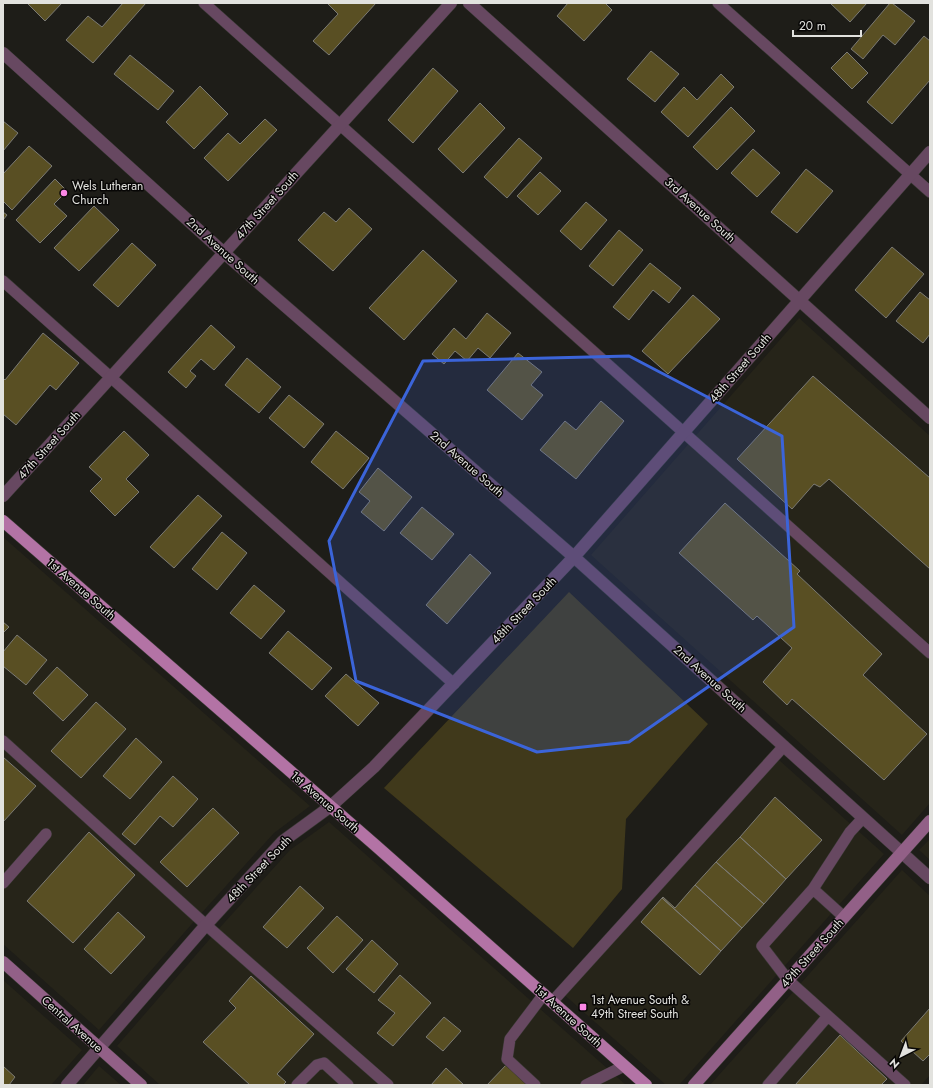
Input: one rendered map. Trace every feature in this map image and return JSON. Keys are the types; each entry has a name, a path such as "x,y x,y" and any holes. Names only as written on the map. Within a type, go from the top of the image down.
{"main road":[{"name":"1st Avenue South","path":"3,521 331,806 646,1085"},
{"name":"49th Street South","path":"694,1085 930,821"},
{"name":"Central Avenue","path":"3,962 141,1085"}],"street":[{"name":"47th Street South","path":"3,496 450,3"},
{"name":"3rd Avenue South","path":"469,3 930,418"},
{"name":"2nd Avenue South","path":"3,53 223,252 574,557 930,878"},
{"name":"48th Street South","path":"67,1085 206,925 283,841 331,806 374,767 574,557 930,152"}],"lane":[{"path":"204,3 930,653"},
{"path":"718,3 930,192"},
{"path":"3,281 454,684"},
{"path":"3,740 206,925 388,1085"},
{"path":"535,1085 507,1059 510,1039 784,746"},
{"path":"863,818 850,832 813,889 762,946 788,980 899,1083"},
{"path":"3,883 46,834"},
{"path":"813,889 844,917"},
{"path":"768,1085 828,1016"},
{"path":"298,1085 318,1065 324,1063 348,1085"},
{"path":"586,1085 624,1066"}],"highlighted area":[{"path":"629,356 782,436 794,627 629,742 537,752 356,681 329,541 423,361"}],"shaded area":[{"path":"799,318 930,436 930,803 902,835 591,555"},
{"path":"3,537 310,806 274,833 99,1030 3,944"},
{"path":"569,592 708,724 626,819 622,889 573,948 384,788"},
{"path":"770,752 884,854 679,1085 666,1085 560,991"},
{"path":"329,822 626,1085 160,1085 117,1046 215,933 290,850"},
{"path":"930,839 930,860 919,850"},
{"path":"902,870 930,896 930,1075 921,1085 710,1085"},
{"path":"3,980 82,1050 51,1085 3,1085"},
{"path":"99,1066 121,1085 83,1085"}],"building":[{"path":"27,3 62,3 45,21"},
{"path":"123,3 146,3 93,63 66,40 88,16 102,27"},
{"path":"327,3 376,3 329,55 313,41 338,14"},
{"path":"568,3 605,3 612,10 584,41 557,16"},
{"path":"830,3 867,3 850,22"},
{"path":"890,3 915,21 895,45 883,35 863,59 851,49"},
{"path":"924,36 930,41 930,80 892,124 867,102"},
{"path":"651,51 679,74 655,102 627,79"},
{"path":"847,52 868,73 852,89 831,68"},
{"path":"130,55 174,91 158,110 114,74"},
{"path":"433,68 458,91 413,143 388,120"},
{"path":"721,74 734,87 688,137 661,112 684,87 697,100"},
{"path":"200,86 228,114 194,149 166,122"},
{"path":"480,103 505,128 463,173 438,149"},
{"path":"731,107 755,131 717,170 693,147"},
{"path":"265,119 277,130 228,181 204,158 228,133 240,144"},
{"path":"3,121 18,133 3,151"},
{"path":"519,138 542,158 507,198 484,177"},
{"path":"29,146 52,166 12,210 3,201 3,174"},
{"path":"753,149 780,173 757,197 731,173"},
{"path":"806,169 833,191 797,233 771,212"},
{"path":"540,172 561,191 538,215 517,196"},
{"path":"55,179 67,191 54,204 67,216 40,243 16,220"},
{"path":"586,202 607,220 581,250 560,231"},
{"path":"94,206 119,230 79,271 54,248"},
{"path":"349,208 372,229 333,271 298,240 324,212 336,222"},
{"path":"3,212 7,215 3,220"},
{"path":"619,230 643,250 613,286 589,266"},
{"path":"132,243 156,265 118,307 93,285"},
{"path":"892,247 924,274 886,318 855,290"},
{"path":"423,250 457,281 404,340 369,308"},
{"path":"650,263 681,288 669,303 653,290 629,320 613,307"},
{"path":"920,292 930,300 930,334 923,343 896,321"},
{"path":"693,295 720,319 668,374 642,351"},
{"path":"487,313 511,333 490,358 478,348 467,361 455,351 444,364 432,354 454,328 466,339"},
{"path":"211,325 235,347 214,370 201,359 190,371 196,376 186,388 168,372"},
{"path":"43,333 79,363 56,390 50,385 16,425 3,414 3,378 5,380"},
{"path":"518,353 542,372 531,385 543,395 522,420 487,390"},
{"path":"247,358 281,387 259,413 225,385"},
{"path":"813,376 930,478 930,569 829,479 820,487 814,484 792,509 737,459"},
{"path":"289,395 324,424 304,448 269,418"},
{"path":"601,401 624,421 576,479 540,450 565,421 576,430"},
{"path":"124,431 149,455 126,479 139,492 115,516 90,491 102,479 89,467"},
{"path":"336,431 369,458 343,489 311,462"},
{"path":"378,468 412,497 384,531 361,512 370,501 359,492"},
{"path":"198,495 222,516 174,568 150,547"},
{"path":"725,503 800,571 797,574 882,654 863,675 927,734 884,780 792,699 787,705 763,682 792,648 757,616 753,620 679,553"},
{"path":"422,507 454,534 432,560 400,533"},
{"path":"222,532 247,553 217,590 192,569"},
{"path":"470,554 491,573 447,624 426,605"},
{"path":"254,585 285,611 261,639 230,613"},
{"path":"3,622 9,627 3,633"},
{"path":"288,631 332,668 312,690 269,653"},
{"path":"17,635 47,660 26,685 3,666 3,652"},
{"path":"57,667 88,695 63,721 33,693"},
{"path":"346,674 379,703 358,726 325,696"},
{"path":"96,702 126,729 81,778 51,751"},
{"path":"136,738 162,762 130,799 103,776"},
{"path":"3,757 36,786 3,822"},
{"path":"173,776 198,799 173,827 160,816 135,845 122,834"},
{"path":"775,797 822,840 786,879 740,837"},
{"path":"213,808 239,833 187,887 160,862"},
{"path":"89,832 135,875 73,943 27,901"},
{"path":"740,837 786,879 764,904 716,862"},
{"path":"716,862 764,904 742,928 695,885"},
{"path":"695,885 742,928 721,951 662,898 663,897 675,908"},
{"path":"300,886 324,908 287,948 263,927"},
{"path":"662,898 721,951 700,975 641,922"},
{"path":"118,912 145,937 111,974 84,949"},
{"path":"337,916 363,940 333,973 307,948"},
{"path":"372,940 398,964 374,993 346,969"},
{"path":"400,975 431,1003 393,1046 377,1033 395,1013 378,1000"},
{"path":"251,976 314,1034 277,1074 286,1082 283,1085 250,1085 203,1042 236,1008 229,1001"},
{"path":"930,1008 930,1054 923,1061 901,1041"},
{"path":"444,1017 461,1031 443,1051 426,1037"},
{"path":"840,1035 887,1079 881,1085 795,1085"},
{"path":"507,1064 530,1085 487,1085"},
{"path":"3,1066 15,1077 9,1085 3,1085"},
{"path":"446,1068 464,1085 431,1085"}],"place":[{"name":"Wels Lutheran Church","path":"64,193"},
{"name":"1st Avenue South & 49th Street South","path":"583,1007"}]}
